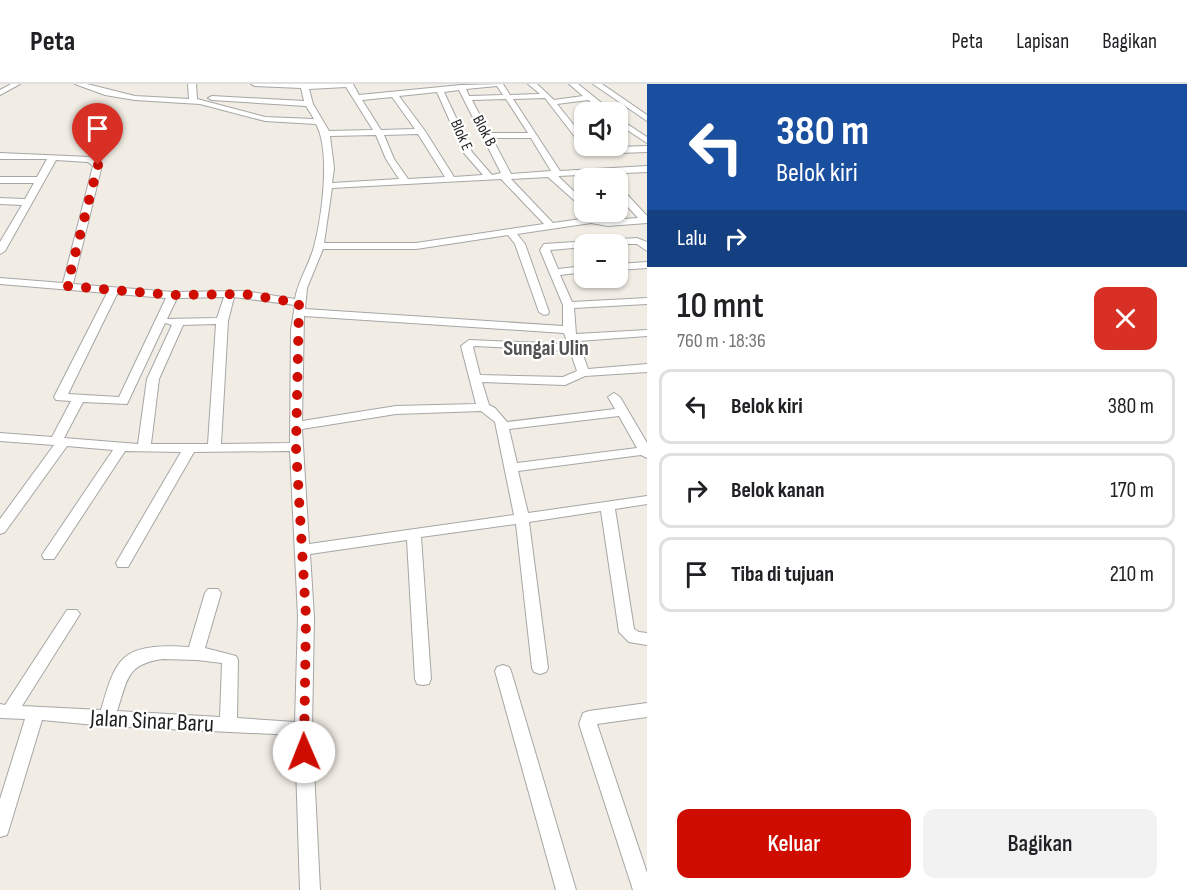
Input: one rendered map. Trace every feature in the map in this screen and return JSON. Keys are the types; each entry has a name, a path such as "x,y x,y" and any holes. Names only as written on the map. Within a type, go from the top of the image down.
{"street":[{"path":"0,93 16,84"},
{"path":"79,84 135,98 309,104"},
{"path":"192,84 193,99"},
{"path":"255,84 348,84 379,133 390,159 405,182"},
{"path":"357,98 498,84 534,135 553,173 574,195"},
{"path":"532,84 550,99 596,160"},
{"path":"573,84 597,102"},
{"path":"597,84 647,119"},
{"path":"307,85 309,104 323,128 330,168 319,246 298,307 296,447 306,617 303,729 310,890"},
{"name":"Blok B","path":"461,87 505,175 550,225"},
{"name":"Blok E","path":"440,90 468,153 489,176"},
{"path":"393,93 421,131 451,179"},
{"path":"467,98 591,97"},
{"path":"193,99 265,119 323,128 379,133 421,131"},
{"path":"564,118 574,126"},
{"path":"628,127 647,141"},
{"path":"486,136 534,135"},
{"path":"628,149 647,149"},
{"path":"0,156 81,158 97,162 67,286"},
{"path":"0,251 53,157"},
{"path":"327,186 553,173 596,160 635,169 647,168"},
{"path":"635,169 647,180"},
{"path":"0,180 40,180"},
{"path":"0,201 28,202"},
{"path":"628,201 646,220"},
{"path":"319,246 416,246 574,220"},
{"path":"628,221 646,220"},
{"path":"606,222 621,222"},
{"path":"0,229 11,230"},
{"path":"511,232 520,244 544,312"},
{"path":"583,373 571,339 568,305 545,250 547,246 626,242 641,242 646,246"},
{"path":"628,266 647,265"},
{"path":"555,272 574,270"},
{"path":"0,281 173,295 244,294 298,307 469,324 571,339"},
{"path":"114,290 60,396 123,401 173,295"},
{"path":"214,448 222,321 230,294"},
{"path":"568,305 647,301"},
{"path":"159,322 222,321"},
{"path":"144,448 153,379 178,322"},
{"path":"469,324 473,342"},
{"path":"483,407 467,346 473,342 571,339 647,333"},
{"path":"476,378 565,381 583,373 647,368"},
{"path":"511,468 646,453 614,397"},
{"path":"0,529 60,441 78,399"},
{"path":"297,426 396,410 483,407 497,415 502,426 522,518 540,668"},
{"path":"502,426 622,412"},
{"path":"2,439 144,448 296,447"},
{"path":"49,555 122,446"},
{"path":"123,563 189,449"},
{"path":"302,550 647,500"},
{"path":"607,505 627,632 635,638 647,639"},
{"path":"414,534 423,679"},
{"path":"195,654 213,593"},
{"path":"4,711 72,614"},
{"path":"106,719 125,669 136,657 146,654 195,654 222,656 230,660 228,725"},
{"path":"503,670 567,890"},
{"name":"Jalan Sinar Baru","path":"4,711 106,719 303,729"},
{"path":"643,890 588,724 589,718 597,715 647,711"},
{"path":"0,829 35,714"}],"district":[{"name":"Sungai Ulin","path":"546,348"}],"route":[{"path":"98,165 67,286 173,295 244,294 299,303 296,447 306,617 304,752"}]}
